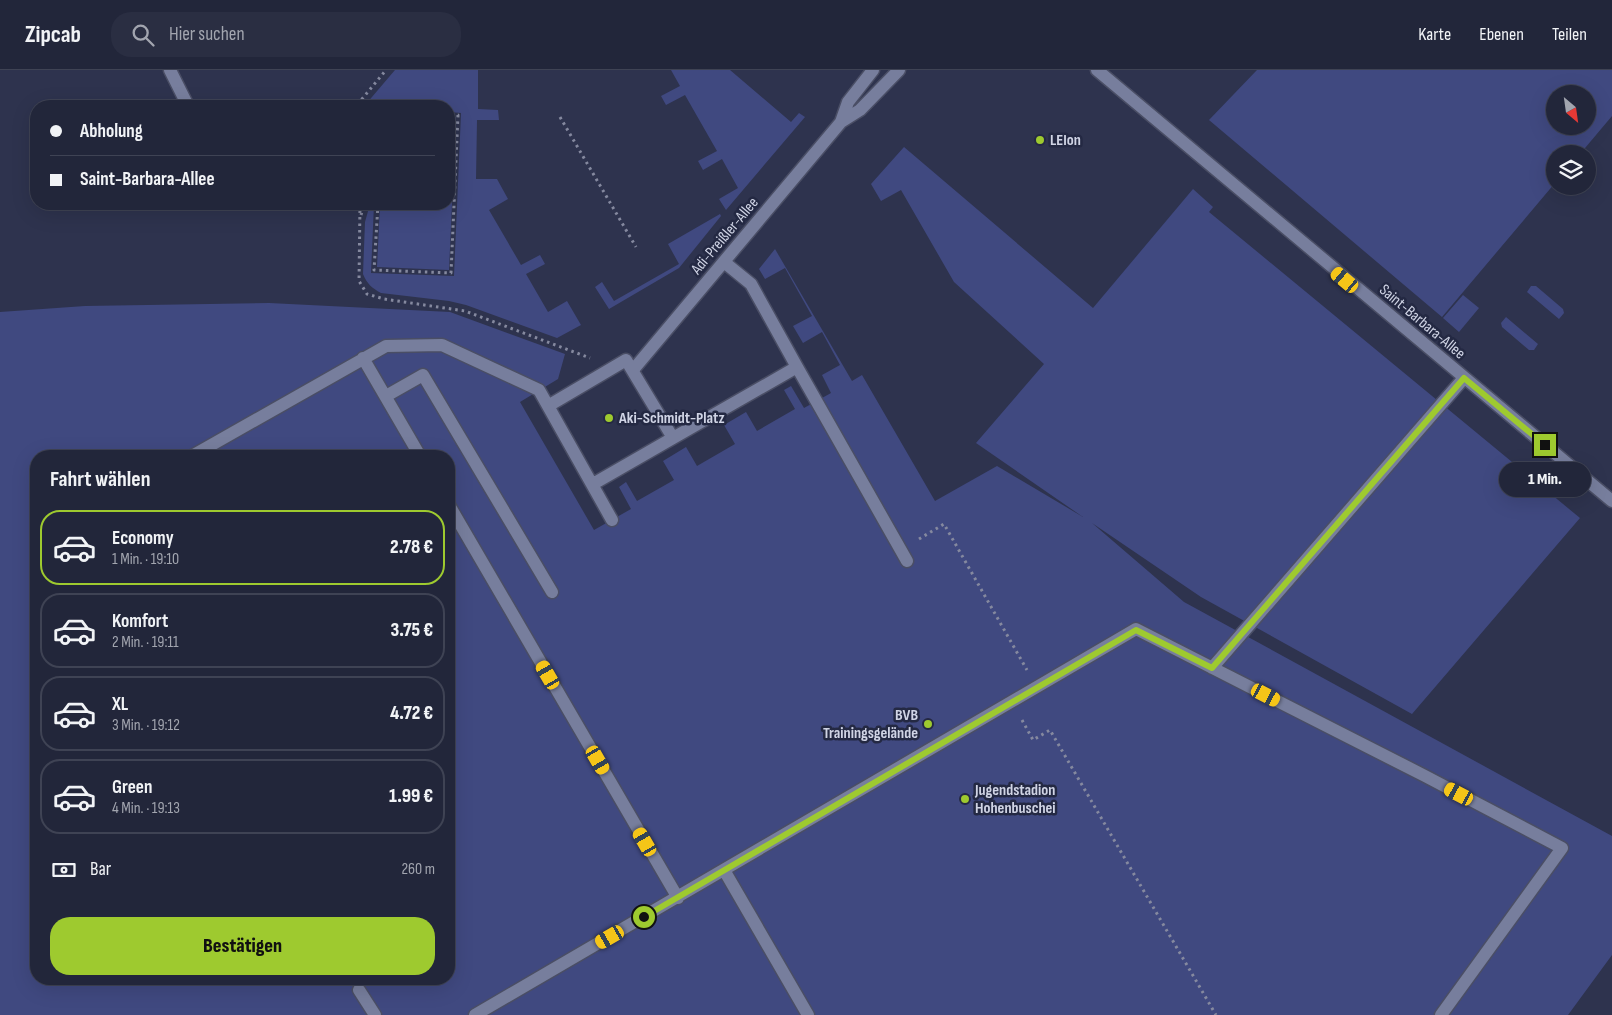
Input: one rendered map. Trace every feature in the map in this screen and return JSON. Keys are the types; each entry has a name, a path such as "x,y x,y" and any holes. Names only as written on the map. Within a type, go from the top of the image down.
{"street":[{"path":"170,70 185,100"},
{"name":"Adi-Preißler-Allee","path":"841,122 848,102 873,70"},
{"name":"Adi-Preißler-Allee","path":"633,370 841,122 860,110 899,70"},
{"name":"Saint-Barbara-Allee","path":"1097,70 1612,502"},
{"path":"724,262 751,284 904,555"},
{"path":"202,450 386,346 442,345 539,390 612,520"},
{"path":"363,358 417,450"},
{"path":"548,406 626,360 673,438"},
{"path":"593,484 797,367"},
{"path":"386,396 423,375 552,592"},
{"path":"1212,668 1464,378"},
{"path":"455,515 678,898"},
{"path":"475,1015 1136,630 1425,776 1562,848 1441,1015"},
{"path":"724,870 808,1015"},
{"path":"359,990 375,1015"}],"path":[{"path":"362,100 386,70"},
{"path":"455,115 458,115 455,183"},
{"path":"560,117 636,247"},
{"path":"360,210 359,281 366,294 384,299 465,310 596,360"},
{"path":"359,221 362,210"},
{"path":"378,210 374,270 451,273 454,210"},
{"path":"904,555 944,524 1037,688"},
{"path":"1033,740 1050,730 1216,1015"}],"shaded area":[{"path":"395,70 478,70 478,109 498,110 499,120 477,120 476,179 497,179 508,199 489,210 521,265 540,255 545,264 526,274 548,312 567,301 581,325 557,338 466,305 449,301 381,293 368,283 363,274 365,222 368,210 374,210 371,273 454,276 461,113 455,112 455,100 369,100"},
{"path":"671,70 730,70 791,122 799,113 805,117 726,210 719,199 738,188 722,159 703,170 698,161 717,151 685,95 666,105 661,96 680,86"},
{"path":"1257,70 1612,70 1612,116 1596,135 1588,145 1546,145 1546,194 1442,317 1209,120"},
{"name":"BVB Trainingsgelände","path":"904,147 1093,308 1193,189 1213,207 1209,212 1580,518 1412,714 1201,597 1092,523 1184,602 1612,836 1612,955 1568,1015 0,1015 0,312 85,306 269,303 450,312 565,354 558,379 520,402 594,530 631,509 619,487 626,482 637,501 674,480 663,461 686,447 697,466 735,444 724,425 746,412 757,431 795,409 784,390 791,386 804,408 831,393 822,375 840,365 822,332 803,343 793,326 812,316 785,268 765,279 759,269 775,249 852,381 862,375 935,501 997,466 1083,517 976,443 1044,364 954,282 901,190 881,201 871,184"},
{"path":"380,210 452,210 449,270 377,267"},
{"path":"720,214 721,216 679,268 609,309 595,287 602,282 614,301 679,264 668,244"},
{"path":"1531,286 1536,286 1563,309 1564,313 1559,319 1527,292"},
{"path":"1463,295 1479,308 1459,332 1443,318"},
{"path":"1506,317 1538,344 1534,350 1529,350 1502,327 1501,323"}],"place":[{"name":"LEIon","path":"1040,140"},
{"name":"Aki-Schmidt-Platz","path":"609,418"},
{"name":"BVB Trainingsgelände","path":"928,724"},
{"name":"Jugendstadion Hohenbuschei","path":"965,799"}],"route":[{"path":"644,917 1136,630 1212,668 1464,378 1545,445"}]}
